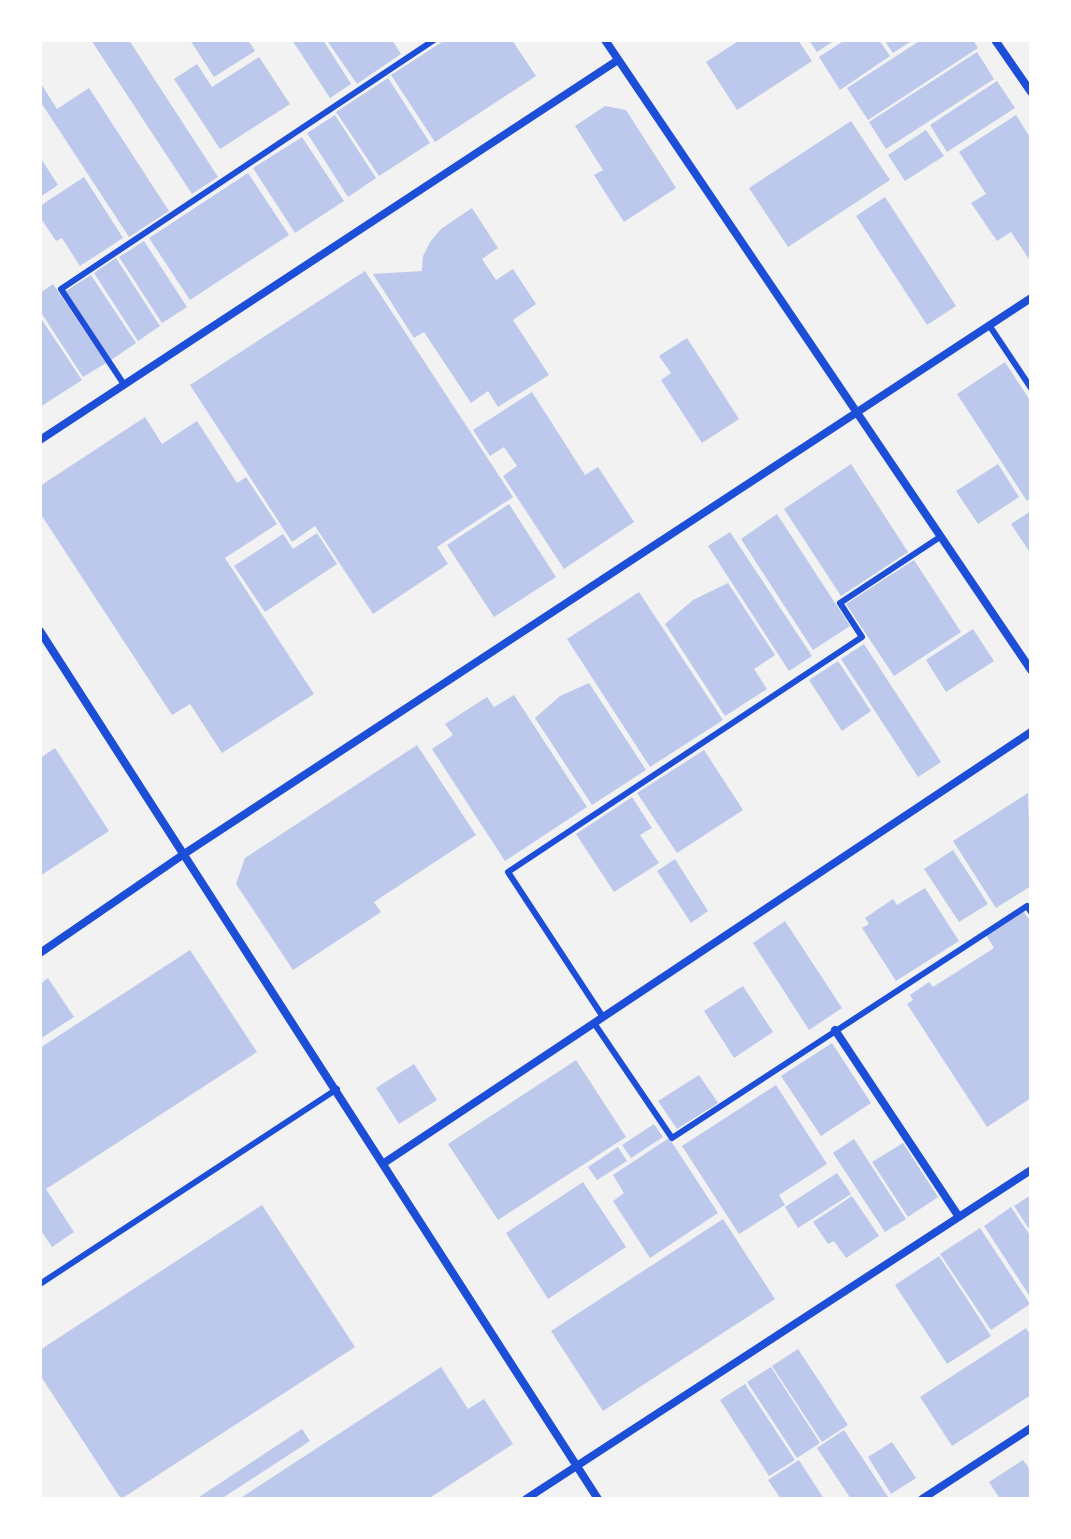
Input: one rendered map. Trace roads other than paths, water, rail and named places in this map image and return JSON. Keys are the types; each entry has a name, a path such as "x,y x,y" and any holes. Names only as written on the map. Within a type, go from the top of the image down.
{"street":[{"path":"605,40 854,413 1031,670"},
{"path":"995,40 1031,92"},
{"path":"40,440 618,60"},
{"path":"40,953 184,854 1031,298"},
{"path":"40,631 598,1499"},
{"path":"384,1163 1031,732"},
{"path":"835,1030 959,1217"},
{"path":"526,1499 1031,1170"},
{"path":"922,1499 1031,1428"}],"lane":[{"path":"123,383 61,289 434,40"},
{"path":"989,325 1031,388"},
{"path":"940,537 840,603 862,637 508,872 672,1138 1027,906 1031,912"},
{"path":"40,1284 337,1089"}]}
